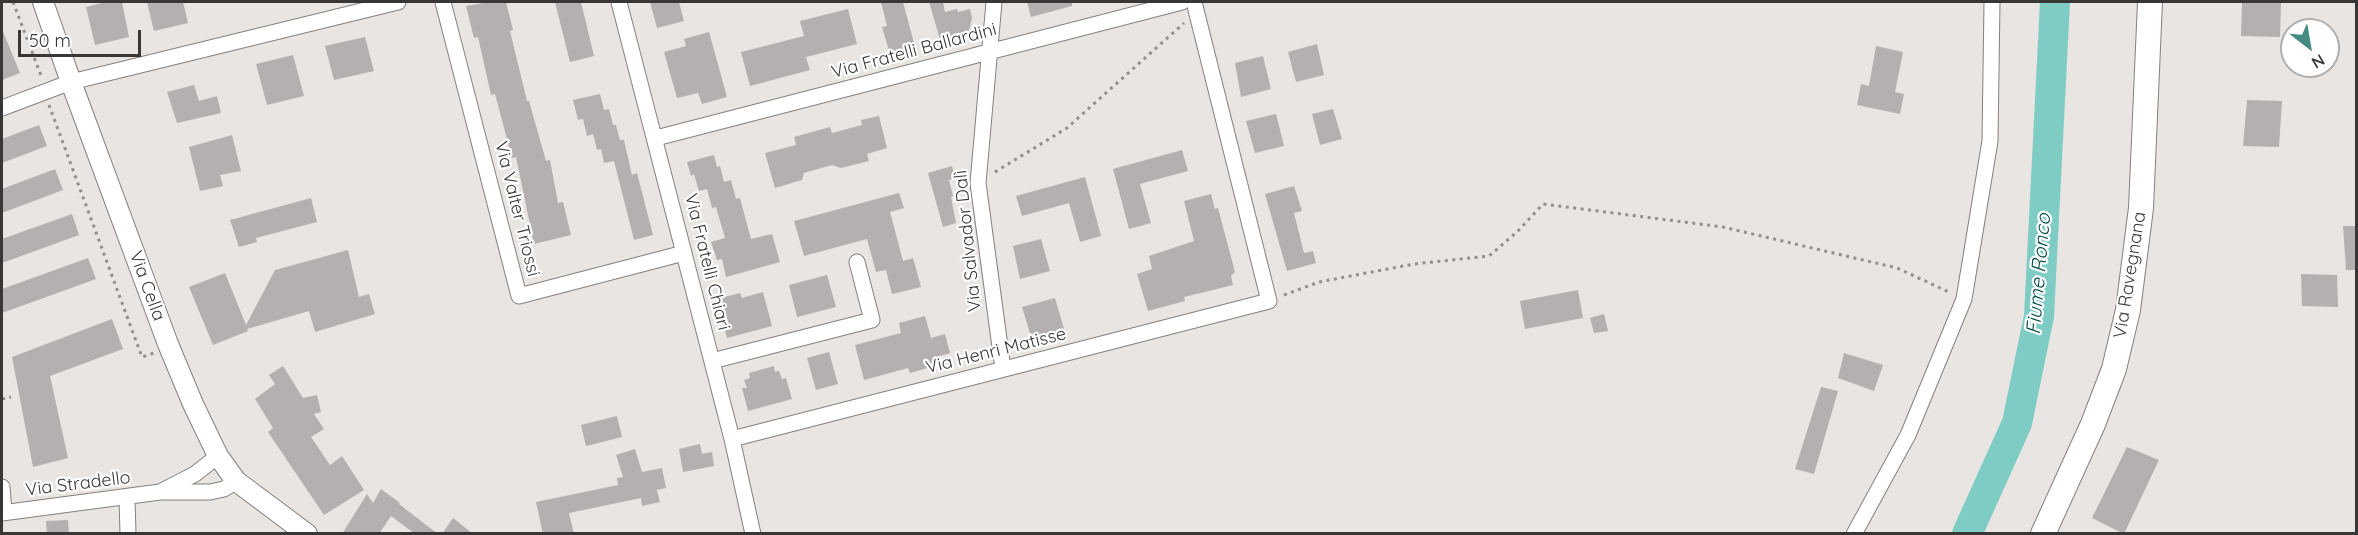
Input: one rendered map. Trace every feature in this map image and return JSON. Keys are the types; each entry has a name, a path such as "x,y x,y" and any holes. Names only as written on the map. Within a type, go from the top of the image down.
{"main road":[{"name":"Via Ravegnana","path":"2043,534 2093,424 2114,369 2128,310 2141,208 2150,2"}],"street":[{"name":"Via Cella","path":"43,2 170,347 193,404 218,456 236,481 307,534"},
{"path":"2,108 49,98 71,82 398,2"},
{"name":"Via Valter Triossi","path":"443,2 519,296 684,253"},
{"name":"Via Fratelli Chiari","path":"619,2 732,439 753,534"},
{"name":"Via Salvador Dalì","path":"994,2 978,183 1003,369"},
{"name":"Via Fratelli Ballardini","path":"656,138 1182,2"},
{"path":"1854,534 1908,435 1964,299 1990,141 1992,2"},
{"path":"1196,6 1269,301"},
{"path":"712,361 872,320 857,262"},
{"name":"Via Henri Matisse","path":"732,439 1269,301"},
{"name":"Via Stradello","path":"160,492 195,474 218,456"},
{"name":"Via Stradello","path":"3,513 160,492 210,492 224,489 236,481"},
{"path":"2,487 3,513"},
{"path":"127,498 128,534"}],"path":[{"path":"13,2 142,357 170,347"},
{"path":"978,183 1067,128 1196,6"},
{"path":"1269,301 1319,282 1414,264 1489,256 1517,232 1543,204 1723,227 1897,268 1964,299"},
{"path":"2,399 11,398"}],"building":[{"path":"106,2 122,2 129,37 95,45 86,7"},
{"path":"147,2 183,2 188,23 154,31"},
{"path":"506,2 513,30 510,31 527,101 529,101 546,161 550,160 558,203 563,202 571,235 534,244 516,157 512,158 495,94 491,95 478,37 474,38 466,6"},
{"path":"555,2 581,2 594,56 570,62"},
{"path":"650,2 679,2 684,21 657,28"},
{"path":"881,2 903,2 915,47 890,54 882,27 887,26"},
{"path":"929,2 943,2 945,12 970,9 972,18 968,36 941,43"},
{"path":"1027,2 1072,2 1072,6 1031,17"},
{"path":"2242,2 2281,2 2280,37 2241,36"},
{"path":"848,9 857,44 806,57 810,70 750,86 741,52 804,36 800,21"},
{"path":"2,29 20,73 2,80"},
{"path":"709,32 727,97 702,104 698,93 677,98 664,52 686,46 684,39"},
{"path":"365,37 374,71 334,80 325,46"},
{"path":"1317,44 1324,75 1296,82 1288,52"},
{"path":"1876,46 1903,52 1895,92 1904,94 1900,114 1857,105 1861,84 1869,86"},
{"path":"293,55 304,96 267,105 256,64"},
{"path":"1263,56 1271,89 1241,97 1235,63"},
{"path":"194,85 199,101 217,96 221,113 177,123 167,92"},
{"path":"600,94 604,110 609,109 620,140 624,140 632,175 637,173 653,235 634,240 614,161 604,163 601,149 597,150 593,134 587,136 583,119 578,120 573,100"},
{"path":"2247,100 2282,101 2279,147 2243,146"},
{"path":"1333,109 1342,139 1320,145 1312,114"},
{"path":"1276,114 1284,146 1255,153 1246,121"},
{"path":"879,116 887,148 867,154 869,161 841,168 832,165 804,173 802,180 775,188 765,153 796,145 794,137 830,127 832,133 862,125 861,120"},
{"path":"39,125 47,146 2,163 2,139"},
{"path":"232,135 241,171 220,175 223,186 200,191 189,147"},
{"path":"1182,150 1188,171 1140,184 1151,223 1129,229 1113,169"},
{"path":"714,155 717,167 720,166 724,182 731,180 736,199 740,198 751,239 772,234 780,262 726,277 722,259 717,260 711,242 725,238 716,207 712,208 707,189 699,191 694,174 691,176 687,162"},
{"path":"952,166 955,178 949,180 956,223 943,227 928,173"},
{"path":"55,169 63,190 2,213 2,189"},
{"path":"1085,177 1101,236 1080,242 1069,203 1022,216 1016,196"},
{"path":"1294,186 1302,211 1294,213 1304,253 1313,251 1316,263 1287,271 1265,194"},
{"path":"899,193 904,208 890,212 903,261 913,258 921,287 892,294 886,270 876,272 867,239 804,256 794,221"},
{"path":"1211,194 1215,209 1218,208 1235,272 1231,276 1233,285 1184,297 1185,301 1148,311 1137,274 1152,269 1149,256 1194,241 1184,201"},
{"path":"311,198 317,222 256,238 257,242 239,247 230,220"},
{"path":"72,214 79,235 2,263 2,239"},
{"path":"2343,226 2356,226 2356,270 2346,270"},
{"path":"1041,239 1050,271 1020,279 1013,246"},
{"path":"348,250 359,297 369,294 375,314 315,332 309,311 247,329 248,331 213,345 189,287 225,273 246,325 275,270"},
{"path":"88,258 96,279 2,313 2,289"},
{"path":"2301,274 2337,275 2338,307 2302,306"},
{"path":"827,275 836,307 797,317 789,285"},
{"path":"1578,290 1583,318 1525,329 1520,301"},
{"path":"763,292 772,326 727,338 717,299 740,293 742,298"},
{"path":"1055,298 1065,332 1044,338 1042,334 1031,337 1022,307"},
{"path":"1604,314 1608,331 1594,333 1590,318"},
{"path":"925,316 931,338 945,334 950,353 936,357 938,365 910,373 908,368 864,380 855,345 901,333 899,323"},
{"path":"112,319 123,349 50,376 68,458 33,467 12,357"},
{"path":"829,352 838,384 816,390 807,358"},
{"path":"1844,353 1883,365 1874,391 1838,378"},
{"path":"283,366 303,398 317,395 321,412 314,414 324,429 311,437 330,465 342,456 364,490 324,515 268,432 273,428 255,399 275,384 269,375"},
{"path":"774,366 775,372 779,371 782,379 786,378 792,399 748,411 742,388 747,388 744,380 750,378 749,373"},
{"path":"1821,387 1838,391 1814,474 1795,469"},
{"path":"617,416 622,437 586,446 581,425"},
{"path":"700,444 702,454 712,452 714,466 683,472 679,449"},
{"path":"2127,447 2159,460 2124,534 2092,518"},
{"path":"635,449 642,472 662,468 666,488 657,490 660,502 642,506 641,498 569,513 574,534 543,534 536,502 618,485 617,478 623,477 616,455"},
{"path":"381,489 438,534 415,534 391,516 379,534 342,534 367,494 373,503"},
{"path":"453,518 473,534 442,534"},
{"path":"68,520 69,534 47,534 46,521"}],"waterway":[{"name":"Fiume Ronco","path":"1967,534 2017,423 2039,316 2055,2"}]}
